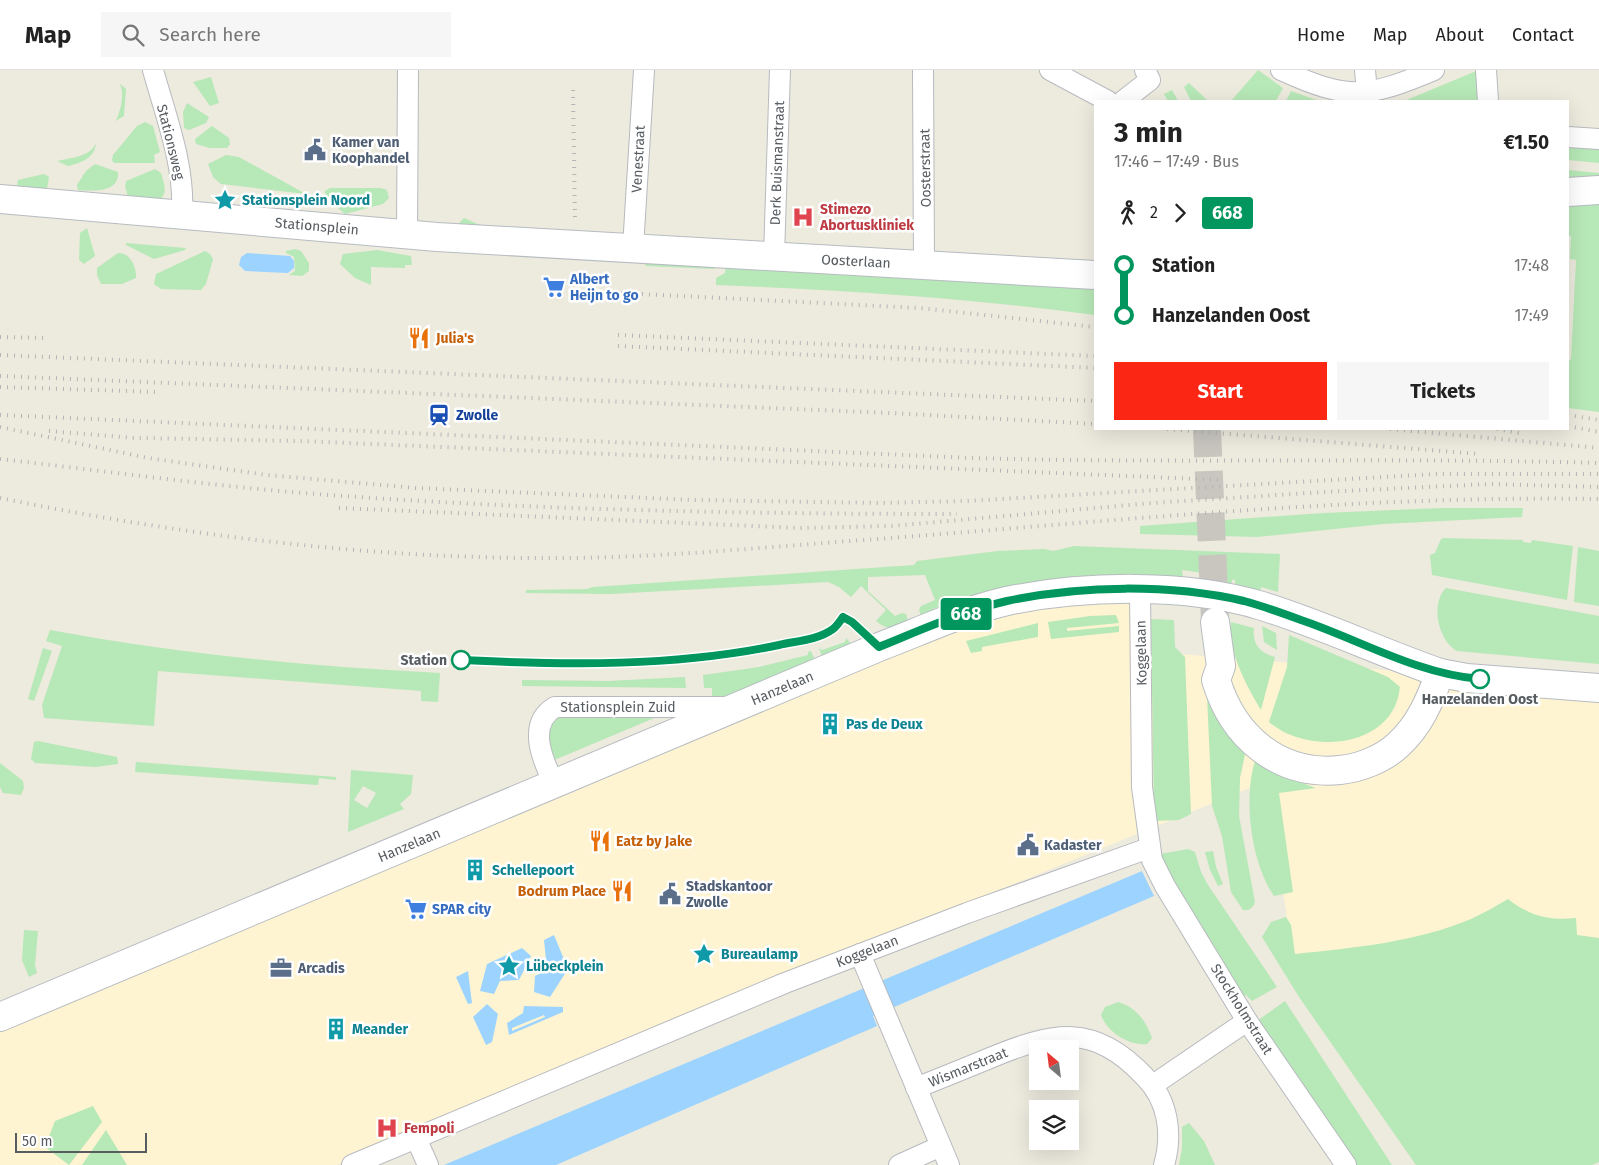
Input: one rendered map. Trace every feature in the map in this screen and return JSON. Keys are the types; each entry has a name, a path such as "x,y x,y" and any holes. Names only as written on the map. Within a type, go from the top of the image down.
{"street":[{"name":"Stationsweg","path":"153,70 180,168 183,190 182,214"},
{"path":"407,234 408,70"},
{"name":"Venestraat","path":"625,248 644,70"},
{"name":"Derk Buismanstraat","path":"774,256 780,70"},
{"name":"Oosterstraat","path":"923,70 924,265"},
{"path":"1050,70 1106,100"},
{"path":"1281,70 1316,86 1339,91 1367,93 1391,88 1434,70"},
{"path":"1365,70 1367,93"},
{"path":"1486,70 1488,100"},
{"path":"1124,100 1147,75"},
{"path":"1569,137 1599,139"},
{"path":"1569,192 1599,190"},
{"name":"Stationsplein","path":"8,200 407,234 625,248"},
{"name":"Oosterlaan","path":"625,248 1094,275"},
{"name":"Hanzelaan","path":"0,1017 737,707 948,620 1006,602 1104,589 1181,591 1262,606 1431,670 1467,678 1599,688"},
{"name":"Koggelaan","path":"352,1165 663,1033 860,954 1149,848 1142,787 1140,590"},
{"path":"1215,622 1221,666 1216,680 1234,721 1249,739 1279,761 1298,767 1327,771 1361,765 1384,755 1398,745 1420,719 1431,670"},
{"name":"Stationsplein Zuid","path":"554,784 540,756 539,746 541,723 546,713 555,707 737,707"},
{"name":"Stockholmstraat","path":"1149,848 1166,886 1247,1021 1346,1165"},
{"name":"Wismarstraat","path":"860,954 871,984 949,1165"},
{"path":"1153,1085 1247,1021"},
{"name":"Wismarstraat","path":"916,1088 1024,1044 1063,1036 1084,1038 1115,1050 1129,1060 1153,1085 1164,1105 1168,1129 1164,1165"},
{"path":"416,1138 428,1165"},
{"path":"899,1165 941,1146"}],"shaded area":[{"path":"1139,602 1140,651 1599,687 1599,940 1437,938 1293,960 1267,781 670,1024 337,1165 0,1165 0,1026 806,687 1001,614 1063,603"}],"green space":[{"path":"1258,70 1283,88 1277,100 1232,100"},
{"path":"1481,71 1483,100 1406,100 1474,72"},
{"path":"211,77 219,103 210,106 193,82"},
{"path":"119,83 126,89 124,116 116,121 122,97"},
{"path":"1189,83 1207,100 1190,100 1184,87"},
{"path":"1172,90 1177,100 1167,100 1164,94"},
{"path":"1291,91 1316,100 1286,100"},
{"path":"187,103 209,117 206,123 189,130 184,128 183,112"},
{"path":"145,122 153,126 160,152 154,155 155,163 114,163 112,160 113,155 137,126"},
{"path":"212,126 229,138 230,144 227,148 210,148 196,144 195,139"},
{"path":"96,143 93,153 78,163 68,166 57,161 85,154"},
{"path":"1569,147 1599,149 1599,163 1569,160"},
{"path":"226,155 239,157 306,194 221,184 213,177 208,164"},
{"path":"95,164 118,172 115,184 104,189 78,190 77,185 86,171"},
{"path":"155,169 161,173 164,195 158,201 128,197 125,186 126,181"},
{"path":"1569,170 1599,173 1599,180 1569,179"},
{"path":"44,174 49,177 47,189 17,186 18,180"},
{"path":"330,188 381,188 387,190 389,198 383,204 345,214 325,197 325,191"},
{"path":"1599,200 1599,412 1569,408 1569,361 1571,359 1576,260 1570,259 1569,204"},
{"path":"464,218 482,226 457,225"},
{"path":"87,228 95,256 84,264 79,260 80,233"},
{"path":"126,243 186,248 185,250 154,259 126,245"},
{"path":"295,249 301,251 309,263 309,271 302,276 289,275 295,271 294,257 286,253 286,251"},
{"path":"377,250 411,256 412,265 405,265 405,268 371,267 371,285 355,278 340,264 343,254"},
{"path":"205,251 213,259 206,284 201,290 161,289 154,284 156,274"},
{"path":"118,253 126,255 132,261 136,278 122,284 101,284 97,275 97,268"},
{"path":"644,256 717,260 717,267 714,269 646,266"},
{"path":"726,261 1094,283 1094,315 906,296 716,285 716,278 725,273"},
{"path":"1441,508 1523,508 1522,517 1383,524 1257,537 1140,534 1140,526 1323,513"},
{"path":"1441,539 1523,540 1523,542 1531,543 1532,540 1573,546 1567,600 1432,575 1430,555 1435,553"},
{"path":"1074,546 1280,554 1278,592 1261,587 1260,591 1235,585 1235,580 1233,579 1231,584 1221,582 1225,580 1225,576 1182,570 1183,577 1119,575 1087,577 1056,580 994,591 933,609 935,614 922,619 919,610 921,606 935,600 925,575 868,577 868,591 895,616 902,613 906,614 909,624 892,628 876,621 886,610 861,586 851,597 839,587 828,582 610,594 526,593 526,590 587,589 593,587 914,565 917,561 998,551 1044,549 1053,551"},
{"path":"1578,547 1599,551 1599,606 1574,602"},
{"path":"1446,588 1599,616 1599,664 1457,651 1445,639 1438,621 1438,603"},
{"path":"1116,615 1119,623 1067,628 1067,631 1119,626 1119,632 1051,639 1048,622 1090,616"},
{"path":"1151,619 1174,620 1175,647 1185,657 1191,814 1179,820 1154,821"},
{"path":"1231,622 1254,628 1254,639 1258,647 1265,653 1275,657 1261,710 1239,668 1232,645"},
{"path":"1038,623 1038,637 982,647 982,651 971,653 966,641"},
{"path":"1262,626 1276,633 1277,650 1264,642"},
{"path":"50,630 147,646 244,658 440,673 438,702 421,701 421,691 158,671 154,726 44,718 42,705 62,646 46,641"},
{"path":"1289,635 1388,677 1400,687 1396,705 1387,719 1374,730 1359,737 1343,741 1325,742 1291,735 1271,724 1269,722 1287,667"},
{"path":"846,638 852,645 824,662 819,648 822,650 845,642"},
{"path":"43,648 52,651 34,701 28,699"},
{"path":"811,651 817,665 718,702 712,696 712,688 704,688 703,675 759,667 808,655 808,652"},
{"path":"685,677 686,688 522,686 522,680 608,681"},
{"path":"1207,696 1211,696 1246,750 1240,778 1239,816 1255,902 1247,910 1243,910 1231,892 1222,836 1212,806"},
{"path":"671,711 552,761 547,726 554,715"},
{"path":"38,741 117,757 118,764 95,767 35,763 31,759 34,742"},
{"path":"1255,761 1275,773 1316,788 1279,793 1293,892 1274,896 1266,882 1255,849 1251,830 1250,793 1251,776"},
{"path":"136,762 336,777 336,780 319,778 318,785 135,772"},
{"path":"0,763 23,781 24,788 21,795 3,793 0,787"},
{"path":"351,770 413,775 411,794 400,804 404,809 348,832","holes":["363,786 376,793 367,808 354,800"]},
{"path":"1188,849 1195,852 1201,872 1208,885 1277,987 1252,1001 1246,995 1242,997 1166,871 1160,854"},
{"path":"1213,851 1216,867 1223,884 1218,886 1210,870 1205,852"},
{"path":"1508,899 1524,910 1540,916 1557,919 1576,918 1577,935 1599,938 1599,1162 1592,1165 1416,1165 1299,997 1262,937 1271,922 1286,917 1291,925 1295,954 1384,943 1407,939 1450,927 1476,917"},
{"path":"24,930 38,931 35,965 37,973 29,977 22,960"},
{"path":"1285,1001 1392,1165 1357,1165 1257,1021"},
{"path":"1118,1002 1130,1007 1140,1015 1152,1038 1147,1044 1133,1043 1126,1040 1108,1027 1101,1015 1105,1007"},
{"path":"93,1106 102,1122 69,1165 45,1147 55,1121"},
{"path":"1189,1123 1204,1141 1215,1165 1179,1165 1182,1148 1182,1127"},
{"path":"106,1130 127,1165 82,1165"}],"water":[{"path":"247,253 290,256 294,261 294,268 288,273 245,271 239,265 241,257"},
{"path":"1142,871 1154,896 873,1016 877,1026 556,1165 444,1165"},
{"path":"554,935 568,969 550,997 534,992 535,976 547,970 544,940"},
{"path":"522,948 531,956 519,980 500,981 494,994 480,991 487,964"},
{"path":"468,971 472,1003 468,1004 456,977"},
{"path":"487,1004 498,1014 492,1042 486,1045 473,1017"},
{"path":"524,1006 563,1007 563,1012 509,1035 507,1023 523,1013","holes":["544,1015 545,1017 512,1031 512,1028"]}],"tunnel":[{"path":"1207,430 1215,620"}],"railway":[{"path":"573,90 575,221"},
{"path":"621,293 920,308 1094,327"},
{"path":"618,335 1094,356"},
{"path":"0,337 47,338"},
{"path":"618,346 1094,368"},
{"path":"0,355 1094,401"},
{"path":"0,376 891,413 1094,424"},
{"path":"0,387 157,392"},
{"path":"0,415 973,458 1599,463"},
{"path":"1569,415 1599,420"},
{"path":"1569,426 1599,432"},
{"path":"0,427 148,458 267,475 416,488 695,500 881,503 966,501 1436,474 1599,474"},
{"path":"1179,430 1479,454"},
{"path":"1401,430 1599,448"},
{"path":"1502,430 1524,434"},
{"path":"49,431 135,438 300,441 1222,480"},
{"path":"0,459 237,487 476,504 636,510 957,514"},
{"path":"339,508 800,528 891,526 1152,503 1324,492 1489,484 1599,487"},
{"path":"0,498 141,524 283,543 354,550 497,558 569,558 709,552 1318,506 1412,501 1599,499"}],"bus line":[{"name":"668","path":"461,660 542,664 659,661 728,655 815,637 833,629 843,617 852,622 879,647 956,616 1006,602 1037,596 1104,589 1181,591 1242,601 1262,606 1440,673 1480,679"}],"place":[{"name":"Kamer van Koophandel","path":"315,150"},
{"name":"Stationsplein Noord","path":"225,200"},
{"name":"Stimezo Abortuskliniek","path":"803,217"},
{"name":"Albert Heijn to go","path":"554,287"},
{"name":"Julia's","path":"419,338"},
{"name":"Zwolle","path":"439,415"},
{"name":"Station","path":"461,660"},
{"name":"Hanzelanden Oost","path":"1480,679"},
{"name":"Pas de Deux","path":"830,724"},
{"name":"Eatz by Jake","path":"600,841"},
{"name":"Kadaster","path":"1028,845"},
{"name":"Schellepoort","path":"475,870"},
{"name":"Bodrum Place","path":"622,891"},
{"name":"Stadskantoor Zwolle","path":"670,894"},
{"name":"SPAR city","path":"416,909"},
{"name":"Bureaulamp","path":"704,954"},
{"name":"Lübeckplein","path":"509,966"},
{"name":"Arcadis","path":"281,968"},
{"name":"Meander","path":"336,1029"},
{"name":"Fempoli","path":"387,1128"}]}
